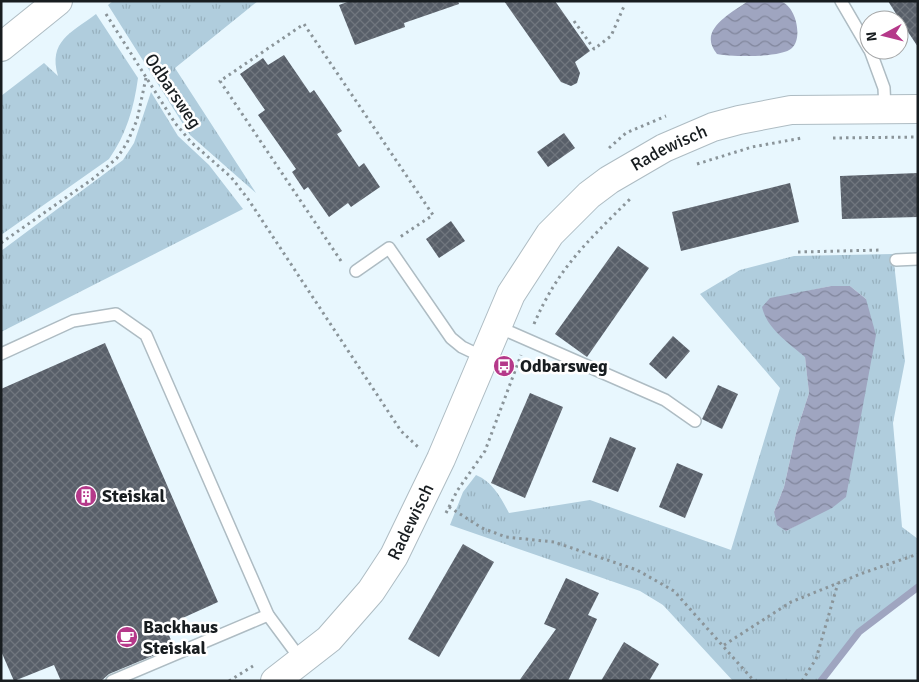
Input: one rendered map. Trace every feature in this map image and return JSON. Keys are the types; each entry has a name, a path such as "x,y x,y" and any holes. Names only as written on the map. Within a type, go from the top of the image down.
{"main road":[{"path":"1,46 58,1"},
{"name":"Radewisch","path":"275,681 295,652 342,626 372,591 394,556 441,459 496,326 524,270 550,234 589,195 642,159 713,127 760,115 791,110 918,109"}],"lane":[{"path":"841,1 859,32"},
{"path":"873,60 884,88 885,109"},
{"path":"356,271 389,248 451,338 462,347 483,358"},
{"path":"899,260 918,259"},
{"path":"1,354 73,321 116,314 146,335 268,615 295,652"},
{"path":"496,326 665,400 695,421"},
{"path":"112,681 268,615"}],"path":[{"path":"574,21 594,50 612,36 625,4"},
{"name":"Odbarsweg","path":"106,14 186,136 231,177 248,199 401,430 416,446 441,459"},
{"path":"356,271 349,272 220,81 304,24 433,215 402,236 389,248"},
{"path":"1,243 94,178 117,158 127,143 137,120 146,77"},
{"path":"604,153 626,133 668,116"},
{"path":"798,252 902,250 899,260"},
{"path":"412,455 421,437"},
{"path":"449,507 482,528 506,537 554,542 637,570 674,591 754,681"},
{"path":"724,645 791,602 918,554"},
{"path":"802,681 816,659 838,584"},
{"path":"229,681 295,652"}],"green space":[{"path":"113,1 258,1 175,68 256,193 190,135 108,5"},
{"path":"96,14 138,78 132,110 125,131 109,159 1,235 1,96 44,63 58,76 56,54 59,46 70,33"},
{"path":"151,92 178,136 209,165 243,209 1,332 1,251 123,160 134,143"},
{"path":"893,254 905,361 893,423 902,527 918,539 918,587 859,632 821,681 733,681 663,605 640,591 450,525 463,492 476,475 492,486 509,513 590,500 731,550 780,388 700,294 740,270 794,256","holes":["831,286 850,286 866,299 806,520 786,531 774,512 784,487 796,433 809,393 805,356 770,299"]}],"water":[{"path":"748,1 778,1 787,5 794,16 797,30 797,37 792,48 778,54 768,55 734,56 717,54 712,45 711,37 713,30 725,17"},
{"path":"831,286 850,286 866,299 876,335 846,497 832,508 786,531 777,525 774,512 784,487 796,433 809,393 805,357 774,329 762,307 770,298"}],"building":[{"path":"350,1 458,1 459,4 404,23 405,27 355,45 339,5"},
{"path":"504,1 555,1 590,51 575,62 580,73 577,83 571,86 561,82"},
{"path":"888,1 918,1 918,47 909,34 909,10 894,10"},
{"path":"284,55 310,93 314,90 342,131 337,134 359,167 364,163 380,187 351,207 348,203 329,217 308,187 304,190 292,172 296,169 258,115 265,110 240,74 263,58 268,65"},
{"path":"564,133 575,148 548,167 537,152"},
{"path":"918,173 918,217 842,219 840,176"},
{"path":"790,183 799,222 681,251 672,212"},
{"path":"451,221 465,241 439,258 426,239"},
{"path":"618,246 649,268 587,357 555,334"},
{"path":"673,336 690,351 666,379 649,364"},
{"name":"Steiskal","path":"105,343 218,602 165,626 174,647 109,674 101,681 61,681 54,665 14,681 1,651 1,389"},
{"path":"718,385 738,394 722,429 702,419"},
{"path":"530,393 563,407 525,498 491,483"},
{"path":"610,437 636,448 618,492 592,482"},
{"path":"677,463 703,474 685,518 659,507"},
{"path":"463,544 494,562 439,657 408,639"},
{"path":"566,578 599,593 588,615 597,619 568,681 519,681 556,629 544,624"},
{"path":"624,642 659,664 649,681 601,681"}],"waterway":[{"path":"821,681 859,632 918,587"}],"place":[{"name":"Odbarsweg","path":"504,366"},
{"name":"Steiskal","path":"86,496"},
{"name":"Backhaus Steiskal","path":"127,637"}]}
